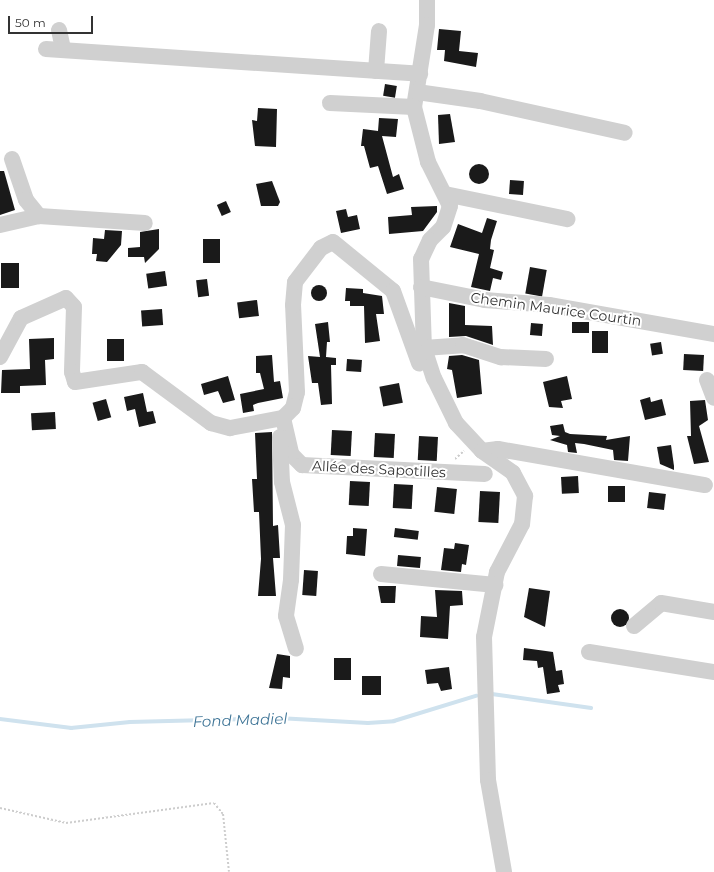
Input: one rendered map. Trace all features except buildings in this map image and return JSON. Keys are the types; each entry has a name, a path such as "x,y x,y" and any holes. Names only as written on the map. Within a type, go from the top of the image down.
{"street":[{"path":"427,0 427,25 415,100 428,162 450,206 443,227 430,240 421,259 424,348 434,378 456,423 478,447 513,473 525,496 522,524 495,585 484,637 488,764 504,872"},
{"path":"59,30 63,49"},
{"path":"376,70 379,31"},
{"path":"46,49 420,74"},
{"path":"330,103 415,100 480,101 625,132"},
{"path":"12,159 26,200 39,216"},
{"path":"445,194 567,219"},
{"path":"0,225 39,216 145,223"},
{"path":"0,357 22,318 66,298 74,307 72,372 75,382 142,372 211,423 230,428 281,419 293,408 297,392 293,305 295,282 321,248 333,242 393,290 408,326 417,360 434,378"},
{"name":"Chemin Maurice Courtin","path":"421,287 485,300 549,305 714,334"},
{"path":"424,348 463,345 501,357 546,359"},
{"path":"707,380 714,398"},
{"path":"281,419 282,482 293,525 291,580 286,616 296,648"},
{"name":"Allée des Sapotilles","path":"281,419 291,454 302,465 485,474"},
{"path":"478,447 498,448 705,485"},
{"path":"381,574 495,585"},
{"path":"634,626 661,603 714,612"},
{"path":"589,652 714,672"}],"path":[{"path":"449,472 451,462 478,447"},
{"path":"0,808 66,823 214,803 223,814 229,872"}],"waterway":[{"name":"Fond Madiel","path":"492,694 591,708"},
{"name":"Fond Madiel","path":"0,719 71,728 130,722 278,718 368,723 394,721 476,696"}]}
